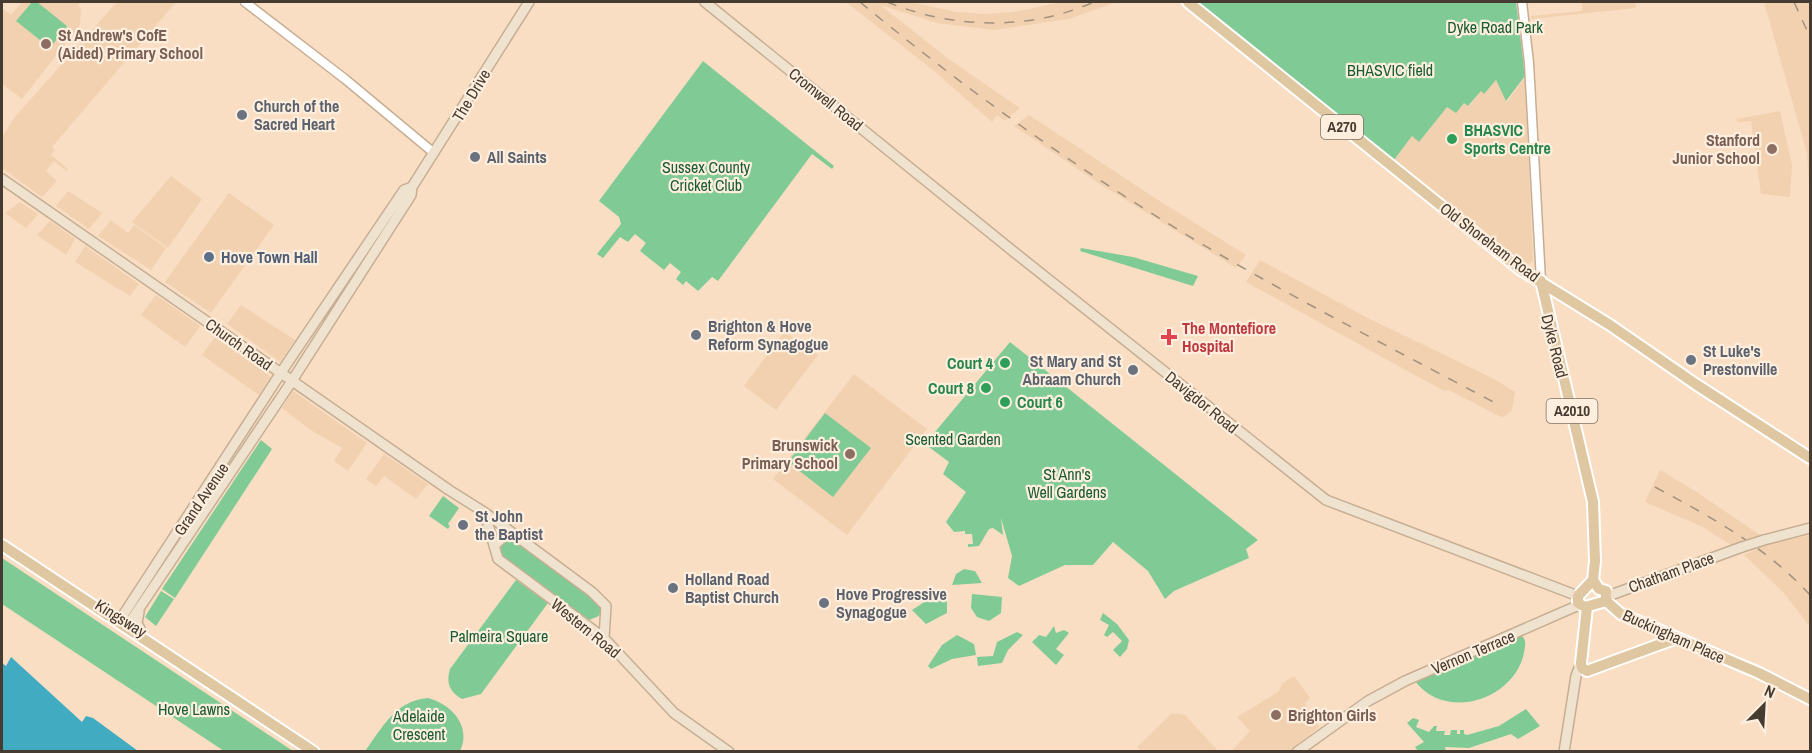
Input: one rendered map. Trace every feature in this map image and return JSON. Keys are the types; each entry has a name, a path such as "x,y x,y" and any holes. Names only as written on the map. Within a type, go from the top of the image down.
{"main road":[{"name":"The Drive","path":"286,377 404,190 412,187 530,2"},
{"name":"Cromwell Road","path":"705,2 946,197"},
{"name":"Old Shoreham Road","path":"1188,2 1525,273 1541,281 1810,458"},
{"name":"Church Road","path":"2,179 517,536 604,602 607,609 604,638"},
{"name":"Davigdor Road","path":"946,197 1326,500 1582,600"},
{"name":"Dyke Road","path":"1541,281 1593,502 1595,561 1601,591"},
{"name":"The Drive","path":"286,377 304,359 317,331"},
{"name":"Grand Avenue","path":"259,419 268,395 276,391 286,377"},
{"name":"Grand Avenue","path":"127,624 145,582 249,434 286,377"},
{"name":"Grand Avenue","path":"127,624 140,610 249,434"},
{"name":"Church Road","path":"476,508 487,521 494,546"},
{"name":"Chatham Place","path":"1601,591 1810,528"},
{"path":"494,546 505,535 517,536"},
{"name":"Kingsway","path":"2,545 72,591 78,591 163,645 165,651 314,752"},
{"name":"Western Road","path":"494,546 498,559 604,638 674,713 729,752"},
{"path":"145,582 154,588"},
{"path":"1582,600 1601,591"},
{"path":"1582,600 1601,591"},
{"name":"Buckingham Place","path":"1601,591 1613,609 1663,638 1677,638 1759,673 1810,699"},
{"path":"1564,752 1577,680 1584,667 1582,600"},
{"name":"Vernon Terrace","path":"1297,752 1368,701 1405,681 1582,600"},
{"path":"589,626 598,625 605,619"},
{"path":"1584,667 1663,638"}],"street":[{"path":"245,2 434,153"},
{"name":"Dyke Road","path":"1522,2 1529,63 1539,225 1538,263 1541,281"},
{"path":"1525,273 1538,263"}],"shaded area":[{"path":"22,2 81,2 78,5 81,8 80,25 22,99 2,84 2,8 11,15"},
{"path":"117,2 176,2 52,147 55,150 51,155 68,169 66,171 54,161 46,171 57,181 42,197 2,168 2,137 14,118"},
{"path":"846,2 911,2 956,12 985,14 1014,12 1063,2 1116,2 1069,19 994,30 937,23 880,5 950,60 1020,108 1005,121 997,115 992,122 933,70"},
{"path":"1582,2 1635,2 1636,8 1531,19 1531,16 1582,11"},
{"path":"1764,2 1810,2 1810,200 1807,153"},
{"path":"1525,77 1533,261 1525,266 1394,160 1412,136 1419,141 1447,106 1465,103 1469,106 1481,91 1484,94 1496,80 1507,102"},
{"name":"Stanford Junior School","path":"1780,111 1792,165 1790,197 1761,194 1751,121 1737,122 1737,119"},
{"path":"1029,115 1246,255 1236,268 1100,184 1014,126"},
{"path":"171,176 202,199 168,248 132,222"},
{"path":"68,191 102,213 89,229 56,206"},
{"path":"229,193 274,225 211,313 165,282"},
{"path":"20,202 38,214 26,228 5,213"},
{"path":"111,220 128,233 134,225 166,248 151,270 98,236"},
{"path":"50,221 75,239 66,255 37,235"},
{"path":"85,246 139,284 130,296 75,262"},
{"path":"1260,260 1364,316 1494,379 1515,392 1512,410 1504,417 1499,416 1449,390 1444,391 1246,282"},
{"path":"156,295 200,326 185,347 141,315"},
{"path":"241,305 295,340 280,362 227,324"},
{"path":"784,332 818,355 776,410 744,386"},
{"path":"215,337 271,377 259,395 202,355"},
{"name":"Brunswick Primary School","path":"854,374 927,429 847,535 773,479"},
{"path":"293,391 367,443 348,471 334,461 342,448 309,429 282,408"},
{"path":"384,454 428,484 416,499 384,476 376,486 366,479"},
{"path":"1660,470 1760,535 1731,545 1703,527 1645,502"},
{"path":"1810,535 1810,627 1784,593 1744,555 1768,544"},
{"name":"Brighton Girls","path":"1294,676 1310,698 1305,703 1319,727 1290,751 1231,752 1250,731 1237,717 1278,692 1283,683"},
{"path":"1172,713 1185,715 1218,751 1142,751 1137,747"}],"green space":[{"path":"32,2 37,2 67,26 50,48 16,21"},
{"name":"BHASVIC field","path":"1197,2 1516,2 1525,76 1506,101 1496,80 1484,94 1481,91 1468,106 1464,103 1456,113 1447,107 1419,142 1412,136 1394,160"},
{"name":"Sussex County Cricket Club","path":"703,61 834,166 832,169 812,154 718,281 712,277 698,291 686,281 683,285 676,279 681,272 670,263 664,270 640,251 646,243 635,234 628,242 620,237 603,258 597,254 621,224 619,217 599,201"},
{"path":"1081,248 1133,257 1198,276 1193,286 1080,251"},
{"name":"St Ann's Well Gardens","path":"1010,342 1258,540 1246,549 1249,558 1174,591 1165,599 1148,571 1113,542 1093,565 1065,565 1019,586 1008,578 1012,556 1001,518 1003,535 993,528 989,529 979,546 968,547 968,544 973,544 972,534 965,534 965,531 954,532 946,522 966,492 943,474 949,462 925,444"},
{"path":"825,413 871,448 833,497 788,462"},
{"path":"261,440 272,449 175,598 162,589"},
{"path":"443,496 459,508 448,524 450,526 448,529 429,516"},
{"name":"Palmeira Square","path":"506,539 522,545 600,604 602,608 599,616 589,620 499,555 498,549"},
{"name":"Hove Lawns","path":"2,558 293,751 224,751 2,604"},
{"path":"964,569 975,571 982,583 952,585 956,574"},
{"name":"Palmeira Square","path":"516,580 548,603 481,694 462,699 454,693 450,686 448,678 450,669"},
{"path":"161,591 174,599 156,626 145,617"},
{"path":"972,594 1002,597 1001,613 989,621 977,617 971,608"},
{"path":"947,596 947,613 926,624 912,610 929,599"},
{"path":"1103,613 1117,624 1129,640 1127,649 1120,657 1113,650 1122,641 1113,632 1107,637 1104,635 1109,625 1100,620"},
{"path":"1054,626 1056,633 1064,630 1069,633 1056,649 1064,655 1056,665 1032,642 1039,635 1046,637"},
{"path":"1017,632 1023,635 1008,650 1002,663 978,666 977,657 993,656 997,642"},
{"path":"957,635 974,644 976,655 952,659 931,669 928,666 942,645"},
{"path":"1522,636 1525,646 1518,669 1507,683 1477,700 1460,703 1444,701 1428,693 1415,681 1507,640"},
{"name":"Adelaide Crescent","path":"428,698 444,705 457,717 463,733 460,751 365,751 398,710 417,700"},
{"path":"1526,709 1540,726 1518,739 1511,734 1469,748 1445,747 1446,751 1418,751 1415,747 1424,742 1407,723 1413,718 1419,720 1416,727 1429,732 1437,726 1436,731 1445,731 1444,735 1450,735 1451,730 1457,730 1457,734 1460,734 1460,730 1464,730 1464,734 1467,735 1499,726"}],"water":[{"path":"11,657 82,722 86,716 93,718 138,751 2,751 2,663 6,666"}],"railway":[{"path":"860,2 1004,114 1158,217 1292,295 1499,405"},
{"path":"887,2 938,17 965,22 991,23 1043,18 1094,2"},
{"path":"1794,2 1810,37"},
{"path":"1655,487 1698,510 1757,548 1810,595"}],"place":[{"name":"St Andrew's CofE (Aided) Primary School","path":"46,44"},
{"name":"Church of the Sacred Heart","path":"242,115"},
{"name":"BHASVIC Sports Centre","path":"1452,139"},
{"name":"Stanford Junior School","path":"1772,149"},
{"name":"All Saints","path":"475,157"},
{"name":"Hove Town Hall","path":"209,257"},
{"name":"Brighton & Hove Reform Synagogue","path":"696,335"},
{"name":"The Montefiore Hospital","path":"1169,337"},
{"name":"St Luke's Prestonville","path":"1691,360"},
{"name":"Court 4","path":"1005,363"},
{"name":"St Mary and St Abraam Church","path":"1133,370"},
{"name":"Court 8","path":"986,388"},
{"name":"Court 6","path":"1005,402"},
{"name":"Brunswick Primary School","path":"850,454"},
{"name":"St John the Baptist","path":"463,525"},
{"name":"Holland Road Baptist Church","path":"673,588"},
{"name":"Hove Progressive Synagogue","path":"824,603"},
{"name":"Brighton Girls","path":"1276,715"}],"park label":[{"name":"Dyke Road Park","path":"1495,27"},
{"name":"Scented Garden","path":"953,439"}]}
